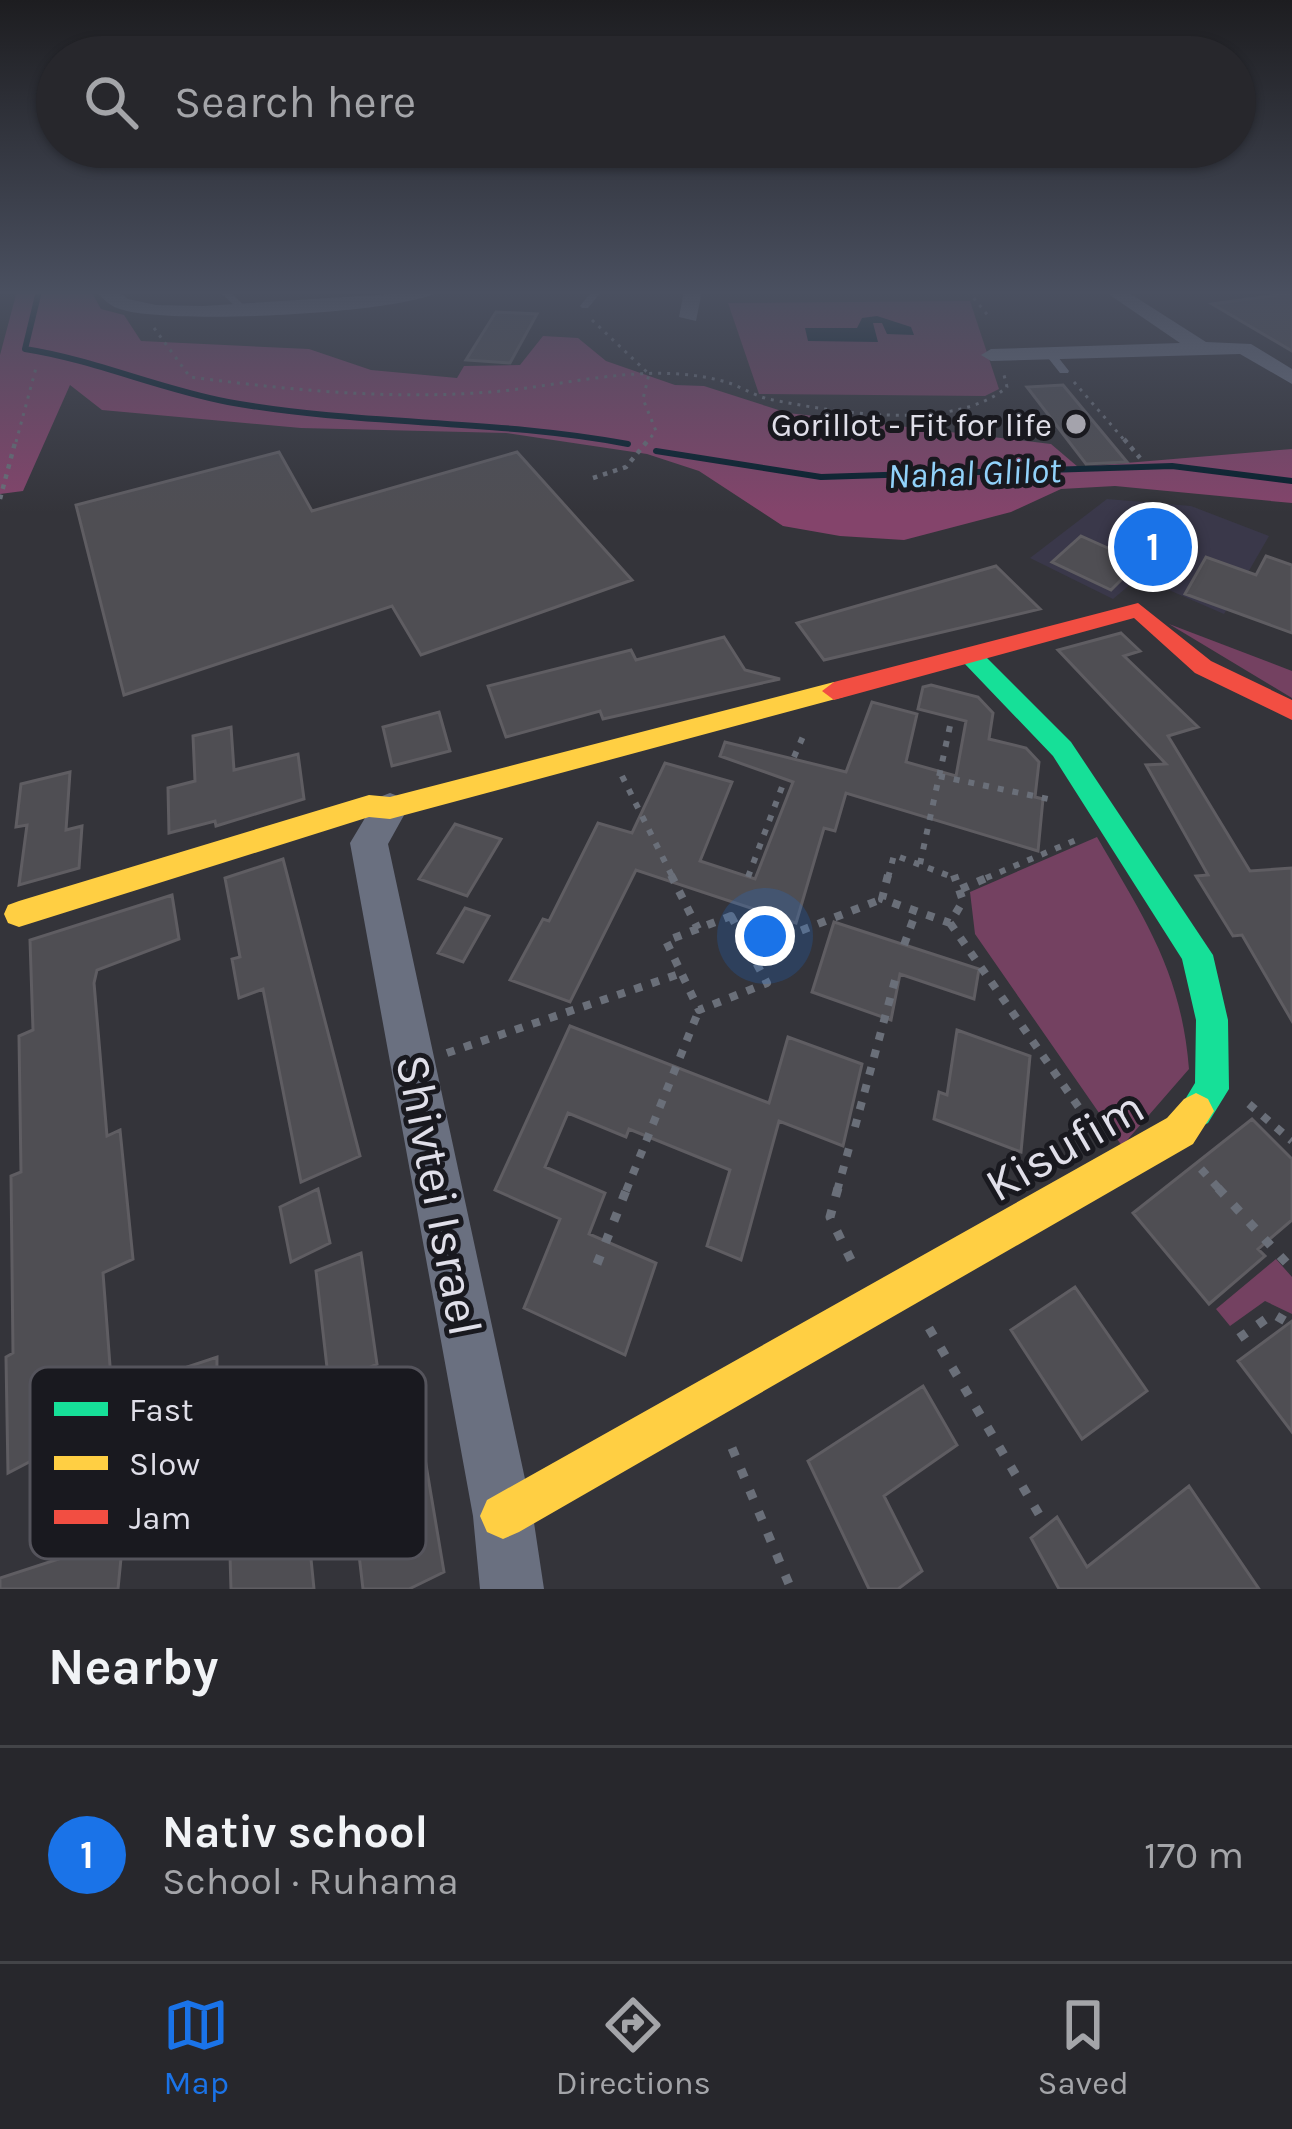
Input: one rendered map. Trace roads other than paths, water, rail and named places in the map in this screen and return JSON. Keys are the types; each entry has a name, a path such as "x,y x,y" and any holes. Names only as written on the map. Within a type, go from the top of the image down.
{"street":[{"path":"19,914 369,806 390,808 1138,610 1203,667 1292,711"},
{"name":"Kisufim","path":"503,1516 1171,1136 1213,1089 1212,1020 1197,955 1062,749 972,657"},
{"name":"Shivtei Israel","path":"390,808 369,843 503,1516 512,1589"}],"waterway":[{"path":"95,365 202,396 278,410 528,430 628,444"},
{"name":"Nahal Glilot","path":"656,451 821,477 1172,466 1292,481"}],"place":[{"name":"Gorillot - Fit for life","path":"1076,424"},
{"name":"Nativ school","path":"1153,547"}]}
